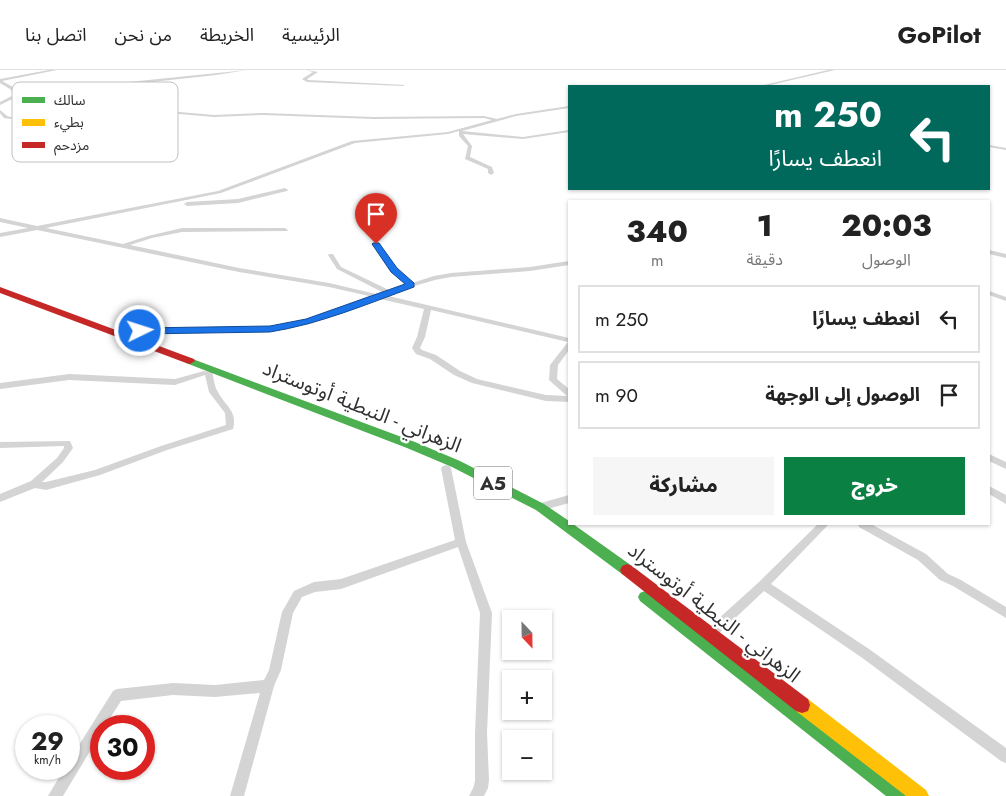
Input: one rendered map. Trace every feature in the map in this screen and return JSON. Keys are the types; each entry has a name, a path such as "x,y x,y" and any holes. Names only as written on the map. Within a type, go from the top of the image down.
{"highway":[{"name":"الزهراني - النبطية أوتوستراد","path":"0,290 126,336 203,371 446,468 531,514 578,545 900,796"},
{"name":"الزهراني - النبطية أوتوستراد","path":"0,299 177,359"},
{"name":"الزهراني - النبطية أوتوستراد","path":"203,371 429,452 540,507 590,542 920,796"}],"street":[{"path":"0,80 55,70"},
{"path":"136,82 186,78 244,70"},
{"path":"308,70 316,72 304,79 307,81 403,85"},
{"path":"767,85 833,70"},
{"path":"0,80 12,89"},
{"path":"0,104 12,99"},
{"path":"0,235 164,204 230,189 354,142 460,132 524,114 568,107"},
{"path":"0,111 8,118"},
{"path":"178,113 206,116 273,114 364,118 484,117 498,120"},
{"path":"1,122 12,118"},
{"path":"460,132 523,138 568,131"},
{"path":"460,132 461,136 470,146 467,158 490,168 491,173"},
{"path":"990,146 1006,149"},
{"path":"164,204 238,202 284,190"},
{"path":"0,220 265,275 329,285 568,340"},
{"path":"122,246 182,230 285,230"},
{"path":"376,244 394,270 411,285"},
{"path":"990,252 1006,256"},
{"path":"331,255 339,268 388,292"},
{"path":"126,336 147,330 253,330 289,326 308,322 375,296 451,275 530,269 568,263"},
{"path":"990,293 1006,299"},
{"path":"428,308 416,348 419,352 433,357 457,373 475,381 546,398 568,399"},
{"path":"568,345 554,364 553,380 568,393"},
{"path":"0,386 69,377 175,382 203,371 213,392 229,413 230,427 164,448 90,475 46,486 34,484"},
{"path":"0,446 67,443 69,448 60,460 34,484 0,498"},
{"path":"990,458 1006,466"},
{"path":"446,468 461,542 486,613 483,635 482,780 481,788 476,796"},
{"path":"990,491 1006,500"},
{"path":"540,507 568,499"},
{"path":"710,634 763,586 823,525"},
{"path":"865,525 913,552 944,577 1006,613"},
{"path":"237,796 268,686 275,670 288,612 298,594 314,587 341,584 461,542"},
{"path":"763,586 865,653 1006,756"},
{"path":"55,796 118,695 173,689 215,691 268,686"}],"traffic: fast":[{"path":"190,361 456,464 540,507 627,570"},
{"path":"645,597 900,796"}],"traffic: slow":[{"path":"802,705 920,796"}],"traffic: jam":[{"path":"0,290 190,361"},
{"path":"627,570 802,705"}],"route":[{"path":"140,331 165,329 270,329 289,326 308,322 375,296 411,285 394,270 376,244"}]}
